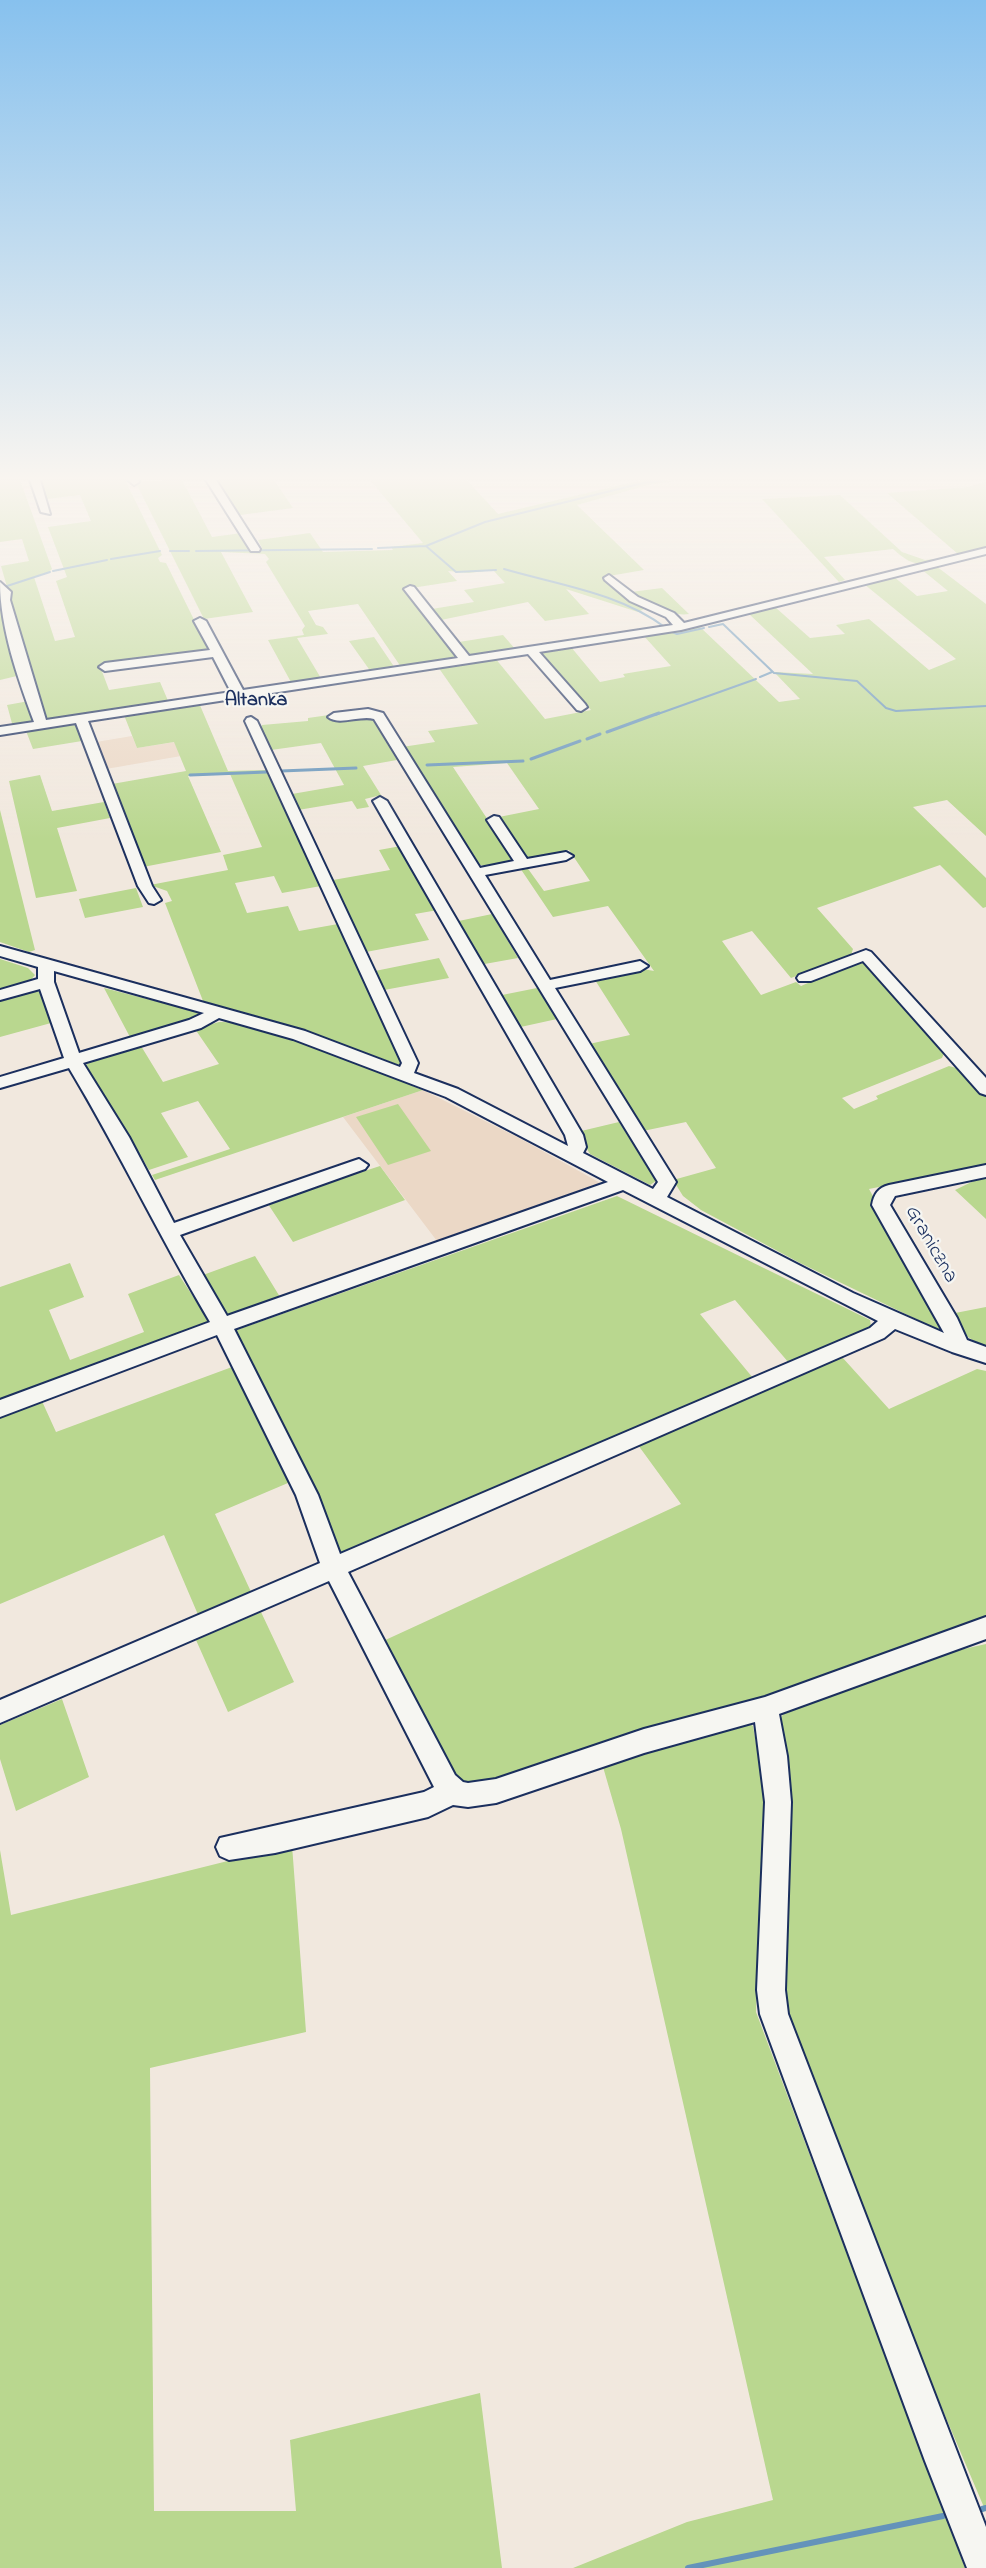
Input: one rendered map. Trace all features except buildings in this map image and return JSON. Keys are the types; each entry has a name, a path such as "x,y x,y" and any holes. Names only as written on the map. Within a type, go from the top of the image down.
{"street":[{"path":"4,600 31,697 42,725"},
{"path":"419,600 466,660"},
{"path":"636,600 670,615 681,627"},
{"path":"0,731 681,627 790,600"},
{"path":"200,621 239,695"},
{"path":"532,651 581,708"},
{"path":"105,668 216,653"},
{"path":"334,717 368,713 379,716 667,1182 663,1191 655,1197"},
{"path":"81,719 145,886 154,900"},
{"path":"251,721 410,1063 405,1074"},
{"path":"380,801 574,1135 577,1147 573,1155"},
{"path":"494,820 523,864"},
{"path":"475,873 566,856"},
{"path":"0,951 46,973 217,1011 299,1035 405,1074 468,1100 846,1298 959,1347 986,1355"},
{"path":"805,978 866,956 986,1089"},
{"path":"544,986 640,966"},
{"path":"0,995 46,973"},
{"path":"46,973 74,1062 120,1137 222,1324 307,1495 333,1566 431,1760 453,1791 468,1795 496,1791 644,1741 765,1708 986,1628"},
{"path":"0,1083 195,1024 206,1020 217,1011"},
{"path":"170,1231 359,1165"},
{"name":"Graniczna","path":"959,1347 950,1323 880,1205 881,1200 889,1191 986,1171"},
{"path":"0,1409 222,1324 626,1182"},
{"path":"0,1712 333,1566 877,1333 887,1327 893,1319"},
{"path":"765,1708 774,1756 778,1802 771,1990 774,2014 942,2461 985,2568"},
{"path":"229,1848 275,1840 428,1804 453,1791"}],"shaded area":[{"path":"132,736 137,748 175,742 181,756 106,769 96,742"},
{"path":"423,1090 521,1139 604,1185 440,1245 343,1117"}],"green space":[{"path":"0,600 0,600 21,675 0,680"},
{"path":"11,600 41,600 55,641 75,637 62,600 184,600 208,648 203,651 100,666 109,690 160,682 169,703 52,721 45,718"},
{"path":"194,600 247,600 253,612 204,619"},
{"path":"289,600 413,600 457,657 454,660 401,667 358,604 308,611 316,625 323,627 328,634 297,638 322,680 292,684 268,640 304,635 302,630 305,626"},
{"path":"472,600 576,600 589,614 545,621 528,602 441,620 432,609 474,602"},
{"path":"600,600 628,600 646,608 638,612"},
{"path":"643,600 674,600 689,614 674,613"},
{"path":"883,600 981,600 986,604 986,836 947,800 913,807 986,878 986,907 983,908 940,865 817,908 853,949 851,955 791,978 752,931 722,941 761,995 796,982 801,986 857,962 867,964 945,1051 942,1058 842,1098 854,1109 878,1099 876,1096 949,1066 960,1069 986,1097 986,1165 869,1189 951,1336 800,1263 701,1210 683,1196 673,1180 716,1168 686,1122 643,1131 589,1044 630,1035 595,980 643,969 654,971 608,906 553,917 520,868 526,866 544,891 590,881 569,850 526,859 496,820 499,817 539,809 507,763 453,767 515,861 485,866 476,864 402,747 435,742 428,731 478,724 438,667 495,658 545,719 591,710 582,700 576,698 541,655 544,652 571,647 600,682 625,677 623,674 671,666 643,635 699,626 779,702 800,699 774,672 813,674 749,614 775,607 810,638 845,634 836,625 869,619 929,670 956,659"},
{"path":"503,635 516,650 474,656 467,655 459,642"},
{"path":"374,637 395,668 371,672 349,641"},
{"path":"29,701 35,721 13,727 7,705"},
{"path":"199,703 228,771 266,770 321,886 282,893 274,876 235,883 247,913 288,906 299,931 338,924 402,1066 296,1027 203,1001 165,903 172,901 167,891 150,885 228,870 223,855 262,847 230,774 188,776 221,852 143,867 112,784 186,771 174,742 137,748 124,715"},
{"path":"329,715 333,720 371,717 397,760 363,766 381,795 365,799 369,807 357,809 352,801 298,810 292,794 344,785 321,743 271,750 261,730 262,725 308,721 308,718"},
{"path":"67,724 77,726 82,741 33,749 26,731"},
{"path":"40,775 52,811 104,802 110,818 57,828 77,891 36,898 9,781"},
{"path":"0,810 35,950 29,952 0,942"},
{"path":"401,846 438,910 415,914 429,940 366,952 333,880 390,870 379,850"},
{"path":"136,888 143,907 85,918 79,899"},
{"path":"492,914 518,958 479,965 454,922"},
{"path":"439,958 449,978 384,990 375,971"},
{"path":"0,959 28,968 35,975 29,982 0,990"},
{"path":"104,988 202,1013 202,1017 131,1039"},
{"path":"537,988 557,1019 516,1028 497,996"},
{"path":"31,990 41,992 51,1023 0,1037 0,999"},
{"path":"219,1022 266,1029 293,1037 423,1090 155,1180 152,1175 230,1149 198,1101 161,1113 188,1157 149,1170 123,1125 84,1069 88,1062 141,1046 163,1082 219,1064 195,1029"},
{"path":"398,1104 431,1151 388,1165 356,1117"},
{"path":"619,1122 656,1181 650,1185 590,1154 577,1132"},
{"path":"380,1166 405,1200 293,1242 266,1201 334,1178 340,1179"},
{"path":"986,1175 986,1219 955,1190"},
{"path":"617,1196 870,1320 871,1327 789,1363 735,1300 700,1314 753,1378 342,1556 309,1482 231,1332"},
{"path":"255,1256 280,1297 226,1316 203,1275"},
{"path":"70,1263 84,1297 49,1310 70,1360 144,1332 128,1294 179,1275 211,1324 0,1403 0,1287"},
{"path":"986,1307 986,1349 959,1331 950,1314"},
{"path":"842,1357 889,1409 977,1369 986,1371 986,1622 885,1659 485,1788 468,1785 453,1777 381,1642 681,1504 638,1445"},
{"path":"232,1367 295,1480 215,1514 252,1594 199,1617 164,1535 0,1604 0,1414 41,1399 56,1432"},
{"path":"261,1612 294,1682 228,1712 196,1640"},
{"path":"986,1644 986,2512 901,2312 783,2012 776,1724 788,1708 928,1657"},
{"path":"62,1699 89,1777 16,1811 0,1759 0,1725"},
{"path":"741,1718 753,1726 764,1790 756,2012 965,2568 573,2568 687,2522 773,2500 621,1829 601,1760"},
{"path":"292,1845 306,2032 150,2068 154,2511 296,2511 290,2440 480,2393 502,2568 0,2568 0,1850 11,1915"}],"waterway":[{"path":"614,600 648,616 666,628"},
{"path":"709,627 723,624 774,673 857,681 886,708 896,711 986,706"},
{"path":"670,631 677,634 704,628"},
{"path":"760,677 772,672"},
{"path":"655,715 756,679"},
{"path":"607,732 659,713"},
{"path":"587,739 600,734"},
{"path":"531,759 580,741"},
{"path":"427,765 523,761"},
{"path":"281,771 356,768"},
{"path":"190,775 267,772"},
{"path":"982,2509 986,2508"},
{"path":"688,2568 943,2516"}],"district":[{"name":"Altanka","path":"256,702"}]}
